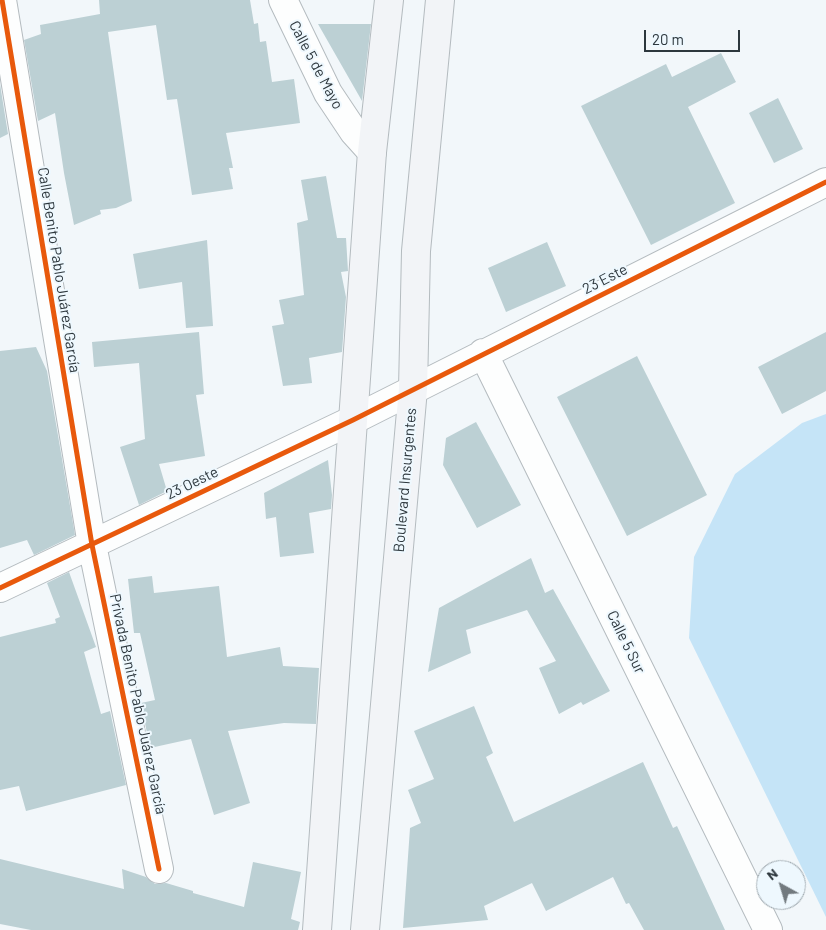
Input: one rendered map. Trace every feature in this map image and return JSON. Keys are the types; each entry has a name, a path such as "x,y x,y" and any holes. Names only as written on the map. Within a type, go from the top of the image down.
{"main road":[{"path":"317,930 352,420 362,319 372,152 389,0"},
{"name":"Boulevard Insurgentes","path":"365,930 404,393 440,0"}],"street":[{"name":"Calle Benito Pablo Juárez García","path":"2,0 92,544"},
{"name":"Calle 5 de Mayo","path":"282,0 328,93 354,132 372,152"},
{"name":"23 Este","path":"404,393 826,182"},
{"name":"Calle 5 Sur","path":"483,354 768,930"},
{"name":"23 Oeste","path":"0,588 352,420 404,393"},
{"name":"Privada Benito Pablo Juárez García","path":"92,544 159,869"}],"shaded area":[{"path":"826,414 826,917 806,876 806,860 798,860 689,638 694,557 735,474 802,423"}],"building":[{"path":"99,0 250,0 254,24 258,23 260,42 266,41 272,82 294,79 300,123 226,133 233,168 229,168 233,189 192,195 177,99 167,100 156,25 108,32 132,201 116,208 100,210 101,214 74,225 55,113 38,121 24,40 41,34 40,25 100,14"},
{"path":"318,24 371,24 362,101"},
{"path":"721,53 736,82 688,107 735,203 651,245 581,106 666,64 672,77"},
{"path":"0,84 8,134 0,138"},
{"path":"778,98 803,149 774,163 749,113"},
{"path":"326,176 337,238 346,238 348,271 341,272 346,297 342,352 309,358 312,383 283,386 272,326 284,324 279,300 304,295 297,223 308,220 301,180"},
{"path":"207,240 213,326 186,328 182,282 139,289 133,254"},
{"path":"547,242 566,286 506,312 488,268"},
{"path":"199,332 204,394 196,395 205,456 159,464 167,491 139,505 120,447 145,439 139,363 94,367 92,342"},
{"path":"826,332 826,391 782,414 758,367"},
{"path":"36,347 47,371 75,535 34,555 27,540 0,548 0,351"},
{"path":"637,356 707,495 627,536 557,397"},
{"path":"476,422 521,505 477,528 443,465 446,438"},
{"path":"328,460 332,495 331,509 309,513 314,553 280,557 276,517 266,519 264,493"},
{"path":"531,558 545,593 553,589 610,691 583,705 581,702 559,714 539,668 556,661 527,610 466,630 471,653 428,672 439,608"},
{"path":"69,572 96,647 84,652 101,714 110,711 126,785 26,811 19,786 0,790 0,637 56,623 55,619 60,617 47,583"},
{"path":"152,576 154,593 219,586 227,657 280,647 283,666 319,668 316,724 284,723 228,731 250,803 214,815 191,739 150,748 141,703 155,700 140,633 134,633 128,579"},
{"path":"474,706 493,753 486,757 514,822 643,762 673,828 677,826 725,930 644,930 629,903 626,904 613,877 546,911 532,883 484,906 488,920 403,928 410,828 421,823 408,790 434,779 414,731"},
{"path":"0,859 124,889 122,869 146,877 155,884 166,883 193,891 193,893 244,907 253,862 301,872 291,919 300,922 298,930 31,930 0,924"}],"cycle path":[{"path":"2,0 92,545 159,869"},
{"path":"0,588 353,420 826,182"}]}
